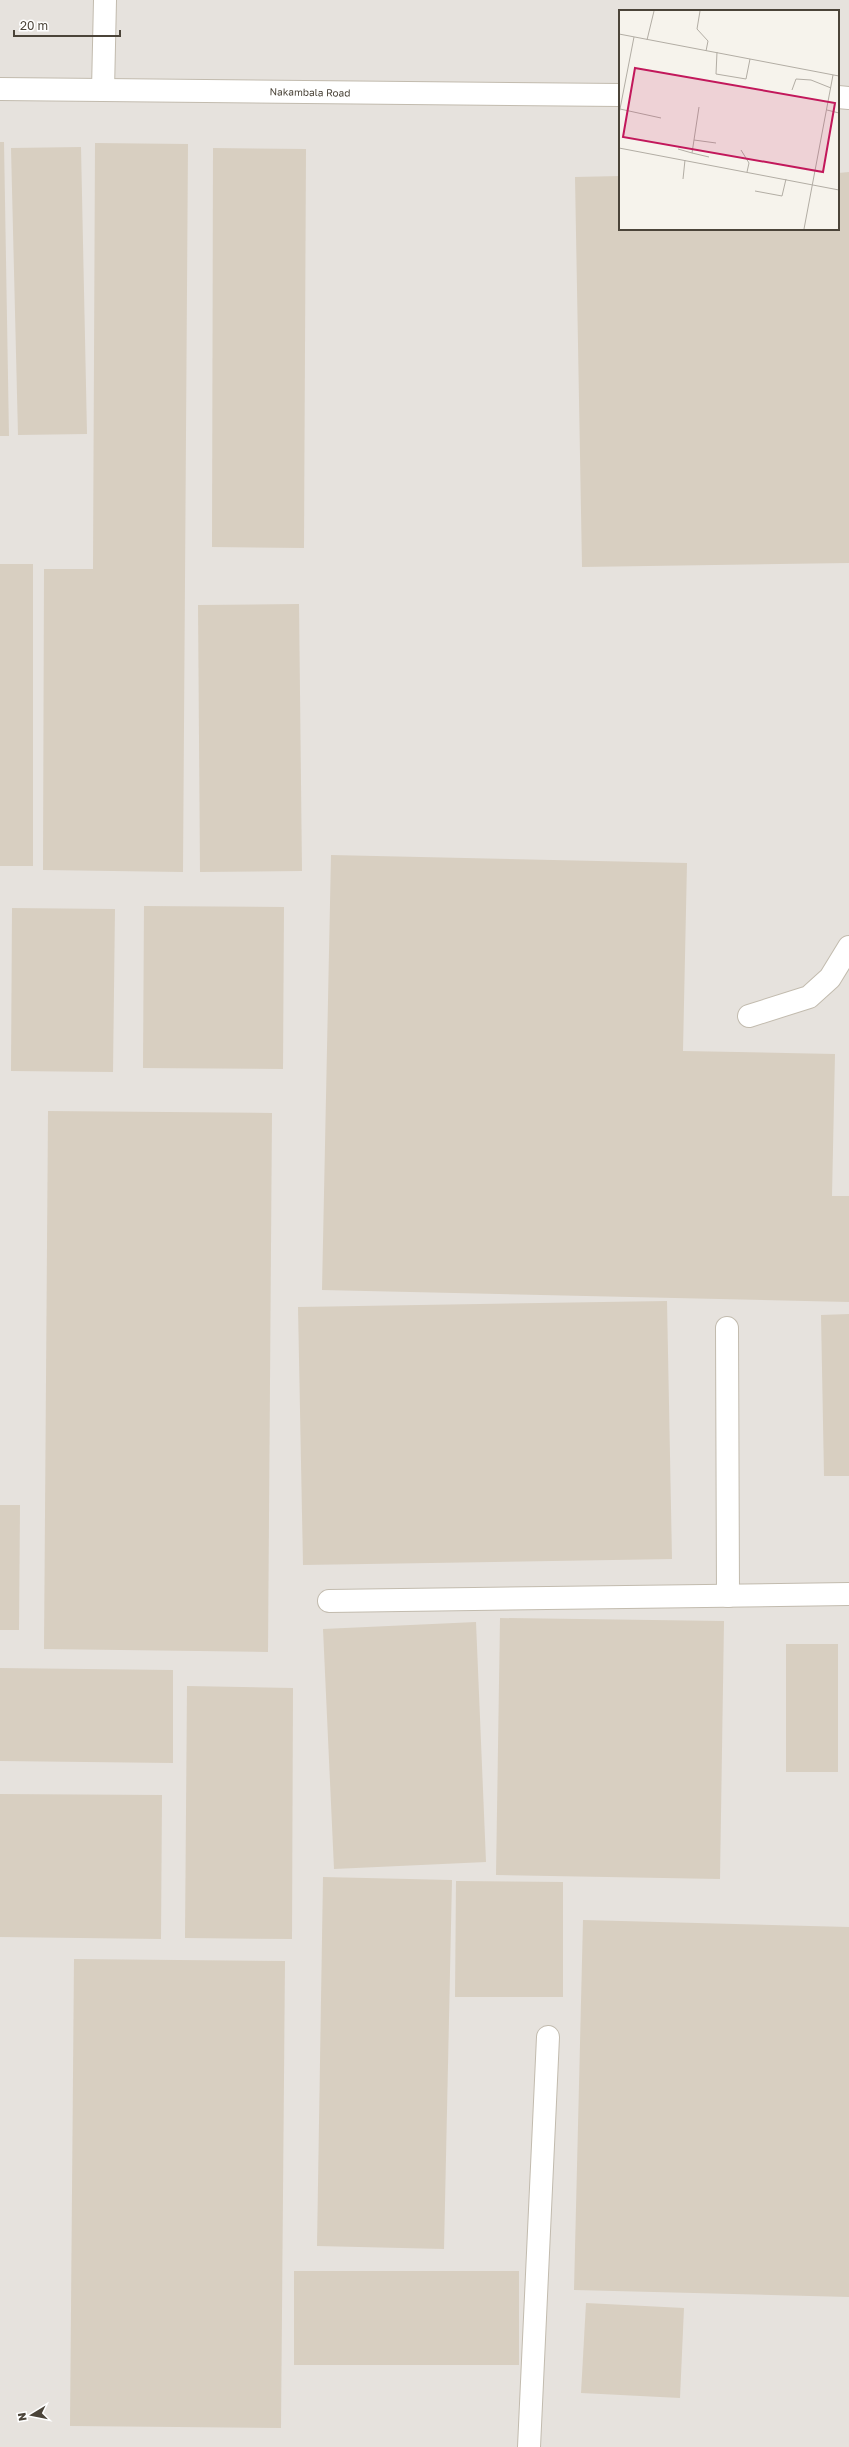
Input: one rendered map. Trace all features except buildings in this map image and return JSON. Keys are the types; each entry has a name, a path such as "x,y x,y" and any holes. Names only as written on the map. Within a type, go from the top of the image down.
{"street":[{"path":"103,90 105,0"},
{"name":"Nakambala Road","path":"0,89 619,95"},
{"path":"749,1016 809,997 830,978 849,947"},
{"path":"727,1328 728,1596"},
{"path":"329,1601 849,1594"},
{"path":"529,2447 548,2037"}],"shaded area":[{"path":"0,0 849,0 849,2447 0,2447"}]}
